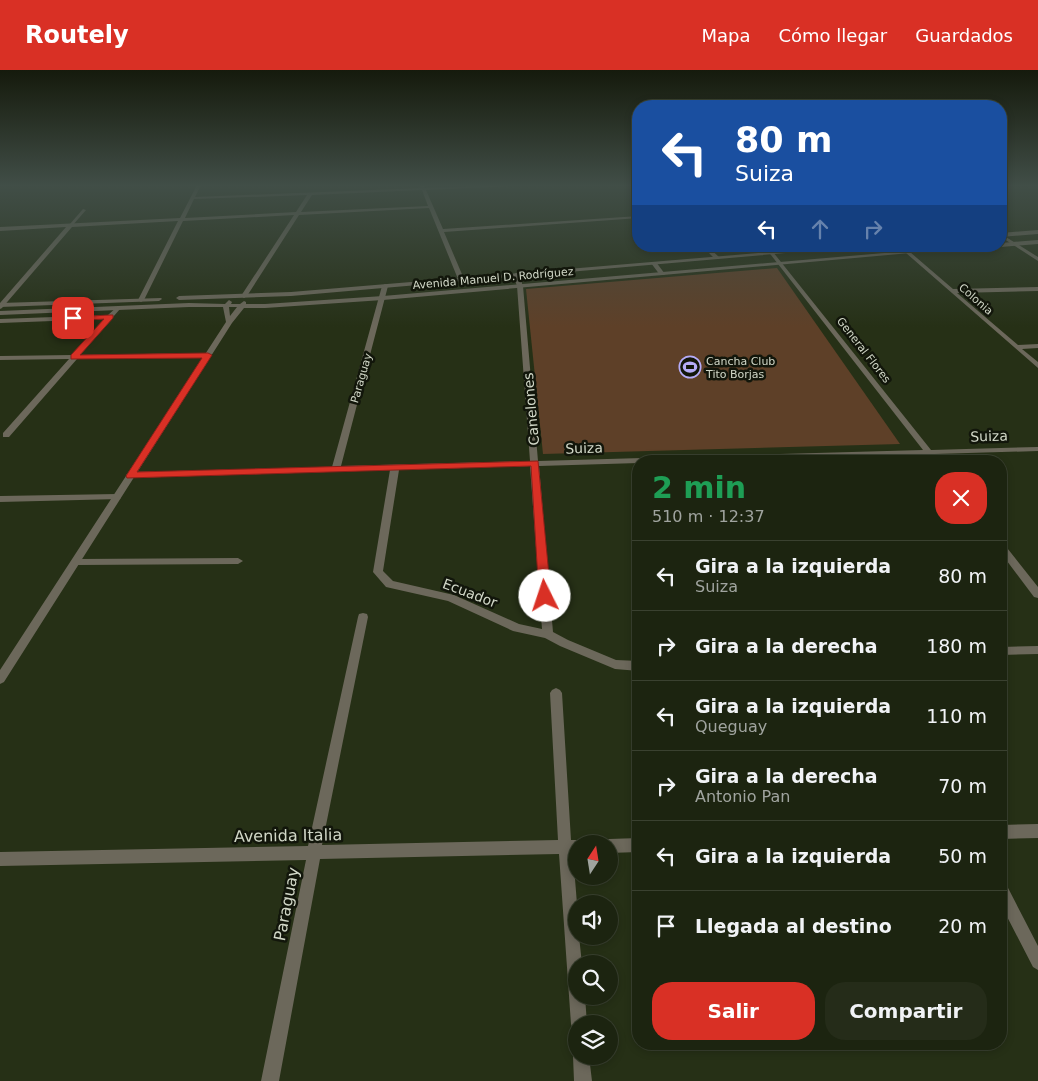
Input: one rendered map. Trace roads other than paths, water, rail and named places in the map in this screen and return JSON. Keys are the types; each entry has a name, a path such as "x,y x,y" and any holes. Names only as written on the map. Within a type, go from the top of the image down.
{"street":[{"path":"1,306 65,232"},
{"path":"140,300 175,232"},
{"path":"0,679 77,562 116,497 229,322 242,306 244,296 286,232"},
{"path":"442,232 461,279"},
{"path":"1007,235 1036,232"},
{"path":"1007,239 1038,260"},
{"path":"1007,245 1038,242"},
{"path":"710,252 716,258"},
{"name":"Avenida Manuel D. Rodríguez","path":"1,306 244,296 796,252"},
{"name":"Avenida Manuel D. Rodríguez","path":"0,313 189,304 242,306 383,298 919,252"},
{"name":"Colonia","path":"908,253 1038,366"},
{"name":"General Flores","path":"773,254 931,455"},
{"path":"654,263 662,274"},
{"name":"Canelones","path":"516,275 520,286 548,634"},
{"name":"Paraguay","path":"336,469 385,286"},
{"path":"952,291 1038,290"},
{"path":"229,322 226,306 231,301 244,296"},
{"path":"6,435 118,308"},
{"path":"0,321 110,317"},
{"path":"1016,347 1038,346"},
{"path":"0,358 208,355"},
{"name":"Suiza","path":"856,455 1038,448"},
{"name":"Suiza","path":"130,476 632,461"},
{"name":"Ecuador","path":"395,468 378,572 390,584 450,598 517,628 548,634 564,643 615,664 632,665"},
{"path":"0,499 116,497"},
{"path":"1007,554 1038,593"},
{"path":"77,562 238,562"},
{"name":"Paraguay","path":"270,1081 314,852 363,617"},
{"path":"1007,651 1038,650"},
{"path":"556,693 570,835"},
{"path":"1007,832 1038,831"},
{"path":"618,846 632,845"},
{"name":"Avenida Italia","path":"0,859 568,847"},
{"path":"572,885 575,955"},
{"path":"1007,901 1038,962"},
{"path":"582,1065 583,1081"}],"place":[{"name":"Cancha Club Tito Borjas","path":"690,367"}]}
